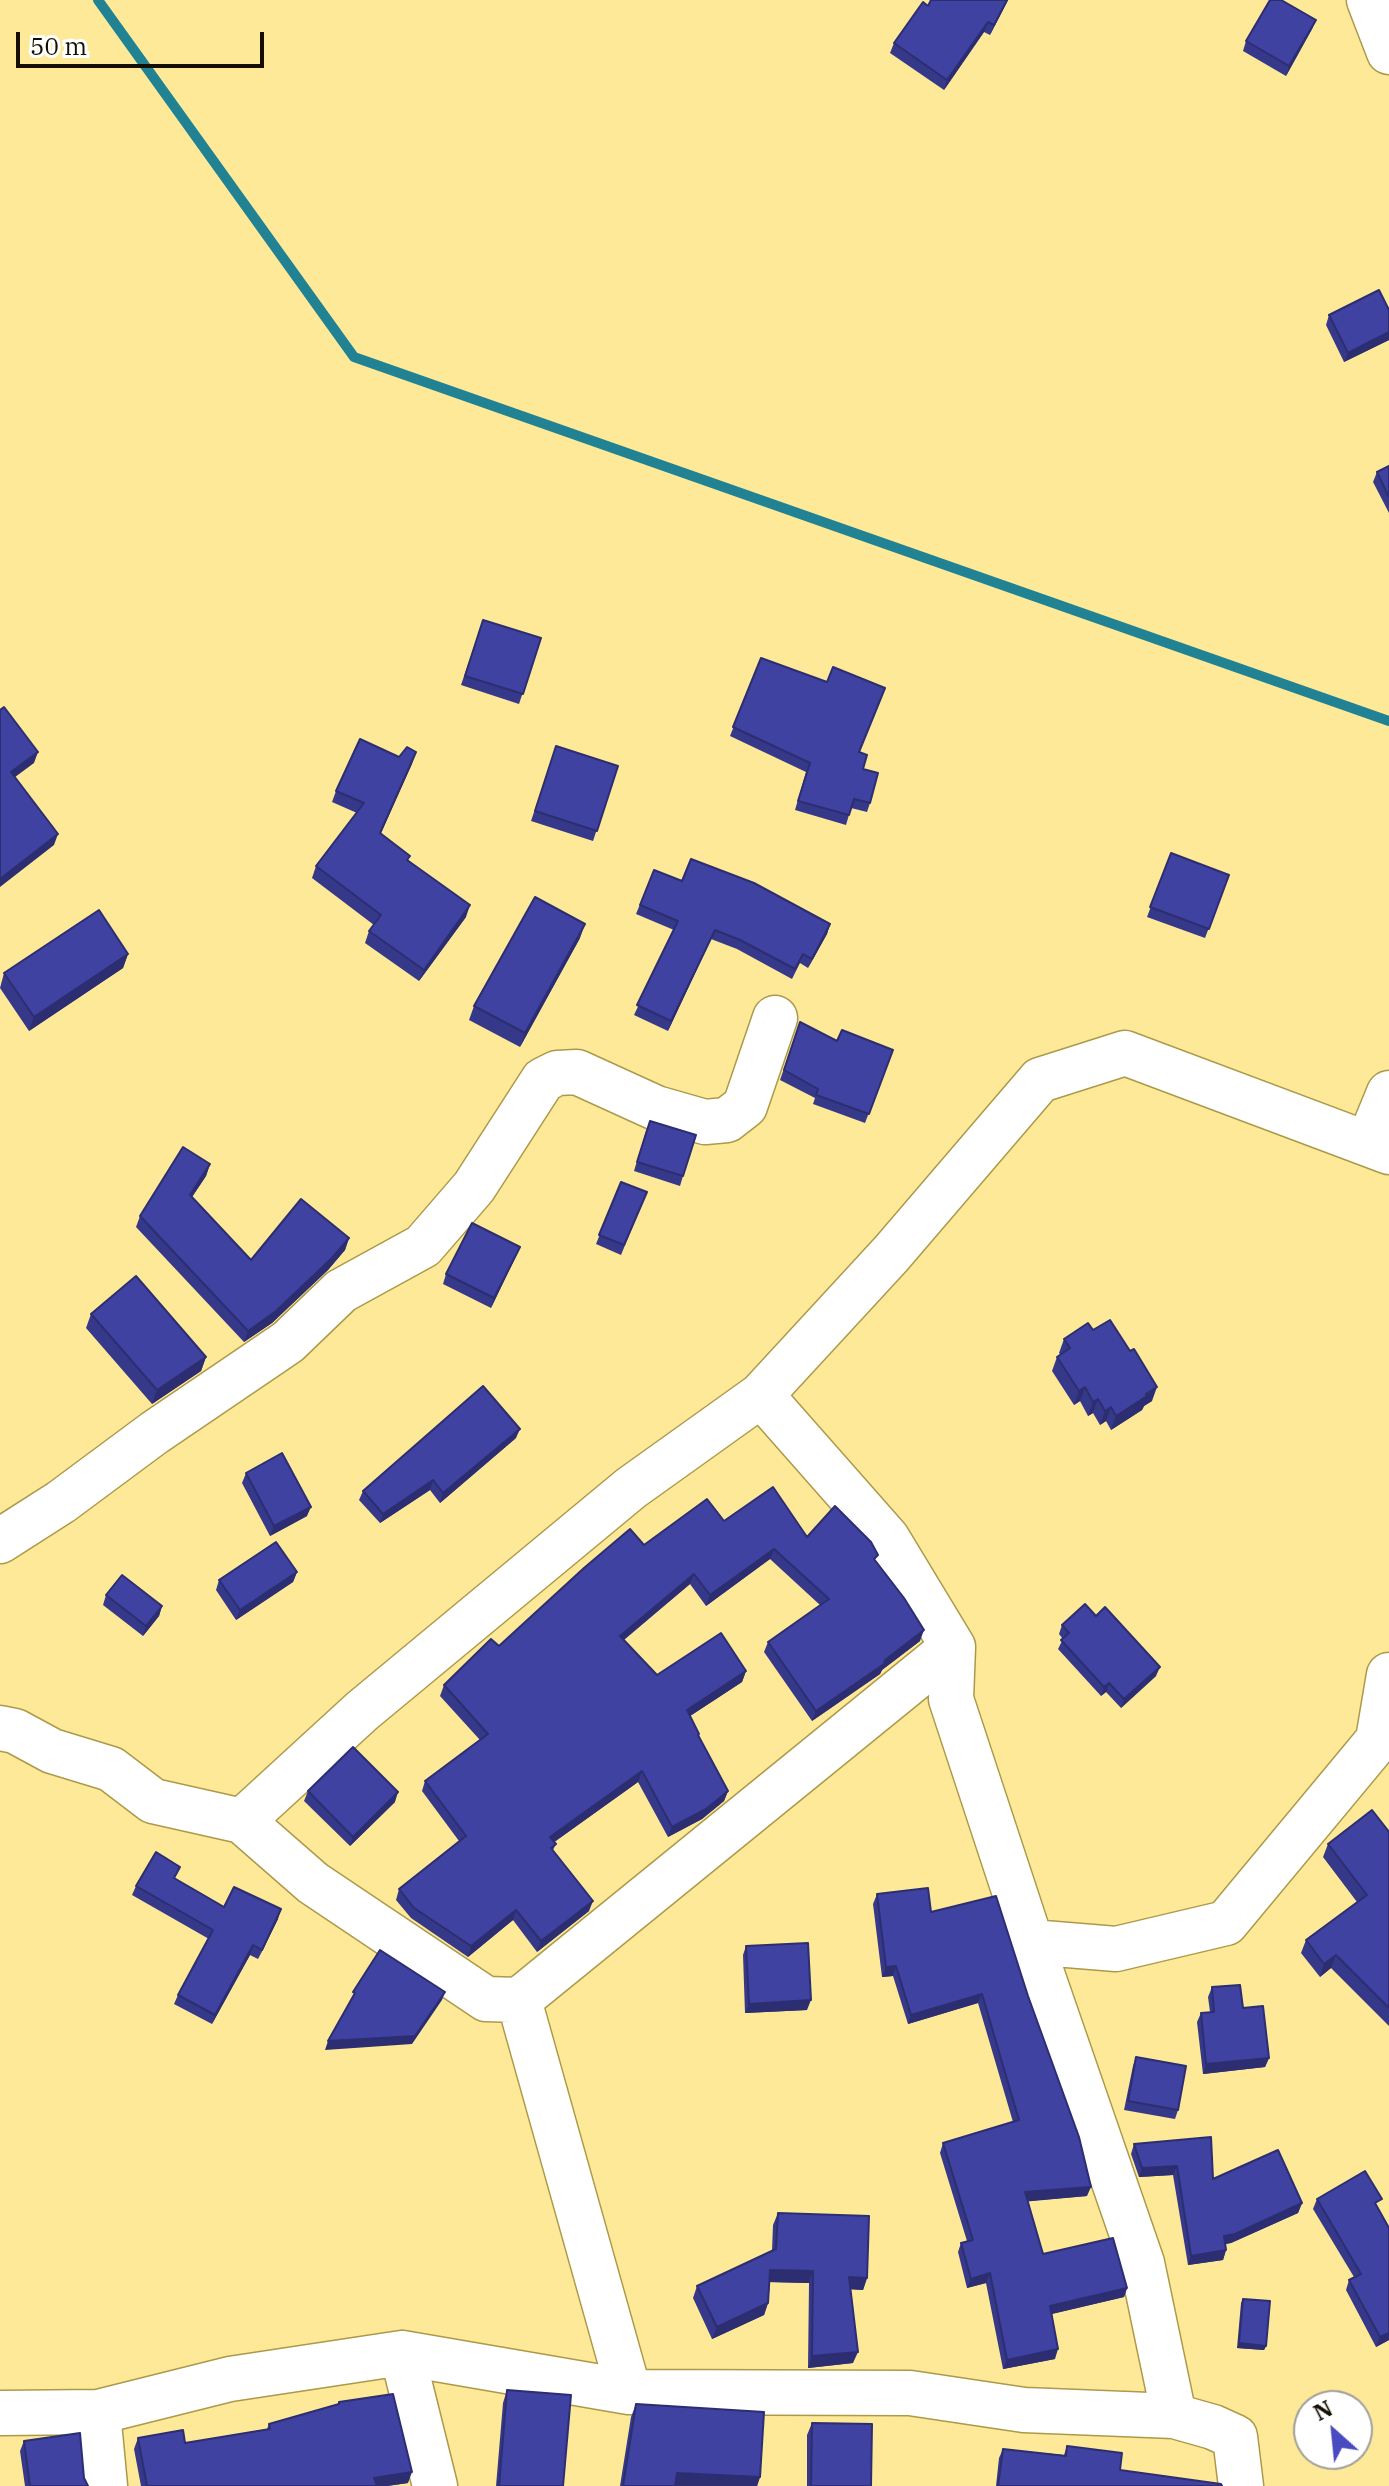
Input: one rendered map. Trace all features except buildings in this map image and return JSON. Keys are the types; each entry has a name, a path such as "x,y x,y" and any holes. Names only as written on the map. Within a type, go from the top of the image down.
{"street":[{"path":"1369,0 1389,52"},
{"path":"0,1541 61,1502 154,1433 288,1342 341,1291 423,1246 474,1187 543,1080 557,1073 577,1072 656,1108 705,1122 727,1120 745,1106 775,1018"},
{"path":"242,1821 362,1711 619,1498 761,1395 891,1254 1040,1080 1125,1053 1379,1148 1389,1093"},
{"path":"761,1395 887,1538 953,1647 951,1699 1142,2263 1174,2416"},
{"path":"0,1728 15,1731 52,1751 111,1769 153,1801 242,1821 313,1883 486,1999 519,2000 953,1647"},
{"path":"1031,1942 1116,1949 1226,1923 1378,1740 1389,1675"},
{"path":"519,2000 629,2392"},
{"path":"0,2413 98,2412 230,2379 402,2353 629,2392 910,2393 1024,2410 1174,2416 1235,2437 1241,2486"},
{"path":"402,2353 435,2486"},
{"path":"98,2412 105,2486"}],"waterway":[{"path":"98,0 354,357 1389,721"}]}
